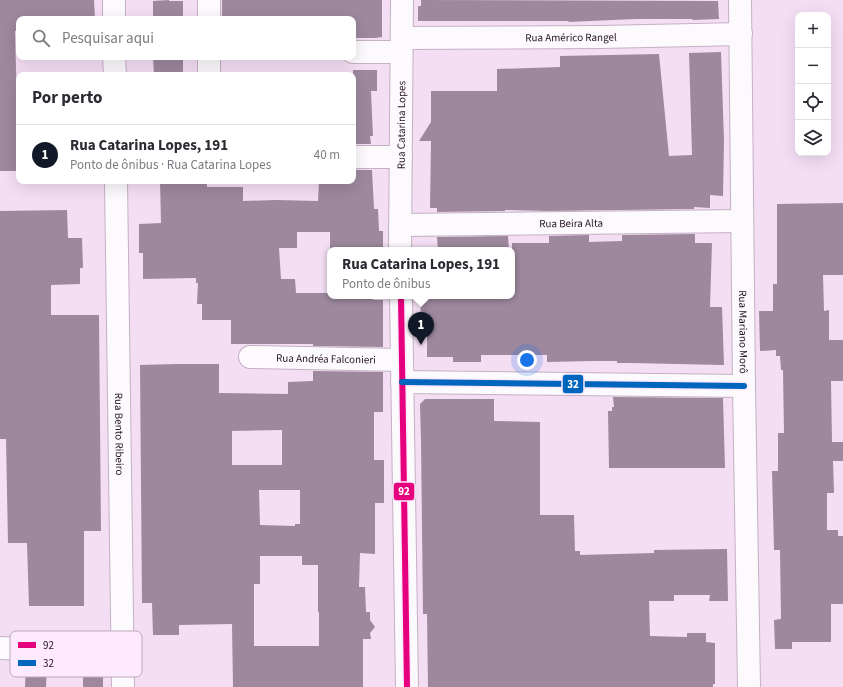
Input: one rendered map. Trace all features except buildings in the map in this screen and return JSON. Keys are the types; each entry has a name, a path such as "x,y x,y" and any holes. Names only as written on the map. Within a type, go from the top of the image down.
{"street":[{"path":"114,0 114,16"},
{"path":"209,0 209,16"},
{"name":"Rua Catarina Lopes","path":"400,247 402,0"},
{"name":"Rua Mariano Morô","path":"740,0 749,687"},
{"name":"Rua Américo Rangel","path":"356,52 402,45 741,34"},
{"path":"114,60 115,72"},
{"path":"209,60 209,72"},
{"path":"356,157 401,157"},
{"name":"Rua Bento Ribeiro","path":"116,184 122,631"},
{"name":"Rua Beira Alta","path":"400,225 742,221"},
{"path":"401,299 407,687"},
{"name":"Rua Andréa Falconieri","path":"250,357 402,360"},
{"path":"402,382 744,386"},
{"path":"0,648 10,648"},
{"name":"Rua Bento Ribeiro","path":"123,677 123,687"}],"transit line":[{"name":"92","path":"401,299 407,687"},
{"name":"32","path":"402,382 744,386"}],"place":[{"name":"Rua Catarina Lopes, 191","path":"421,345"}]}
